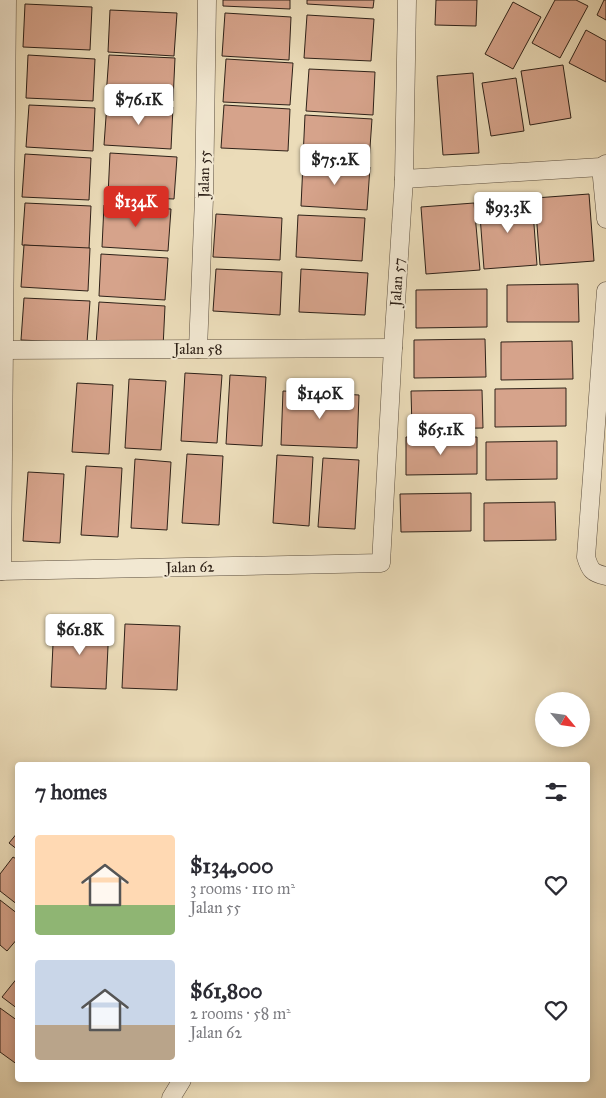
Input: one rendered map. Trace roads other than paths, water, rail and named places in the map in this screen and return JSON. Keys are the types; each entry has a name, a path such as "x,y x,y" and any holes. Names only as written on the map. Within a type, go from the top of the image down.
{"street":[{"path":"1,571 3,76 7,0"},
{"name":"Jalan 55","path":"198,349 204,198 207,0"},
{"name":"Jalan 57","path":"381,563 404,179 407,0"},
{"path":"404,179 604,166 606,219"},
{"path":"606,291 586,557 590,569 599,575 606,576"},
{"name":"Jalan 58","path":"3,350 393,348"},
{"name":"Jalan 62","path":"1,571 381,563"},
{"path":"171,1098 181,1082"}]}
